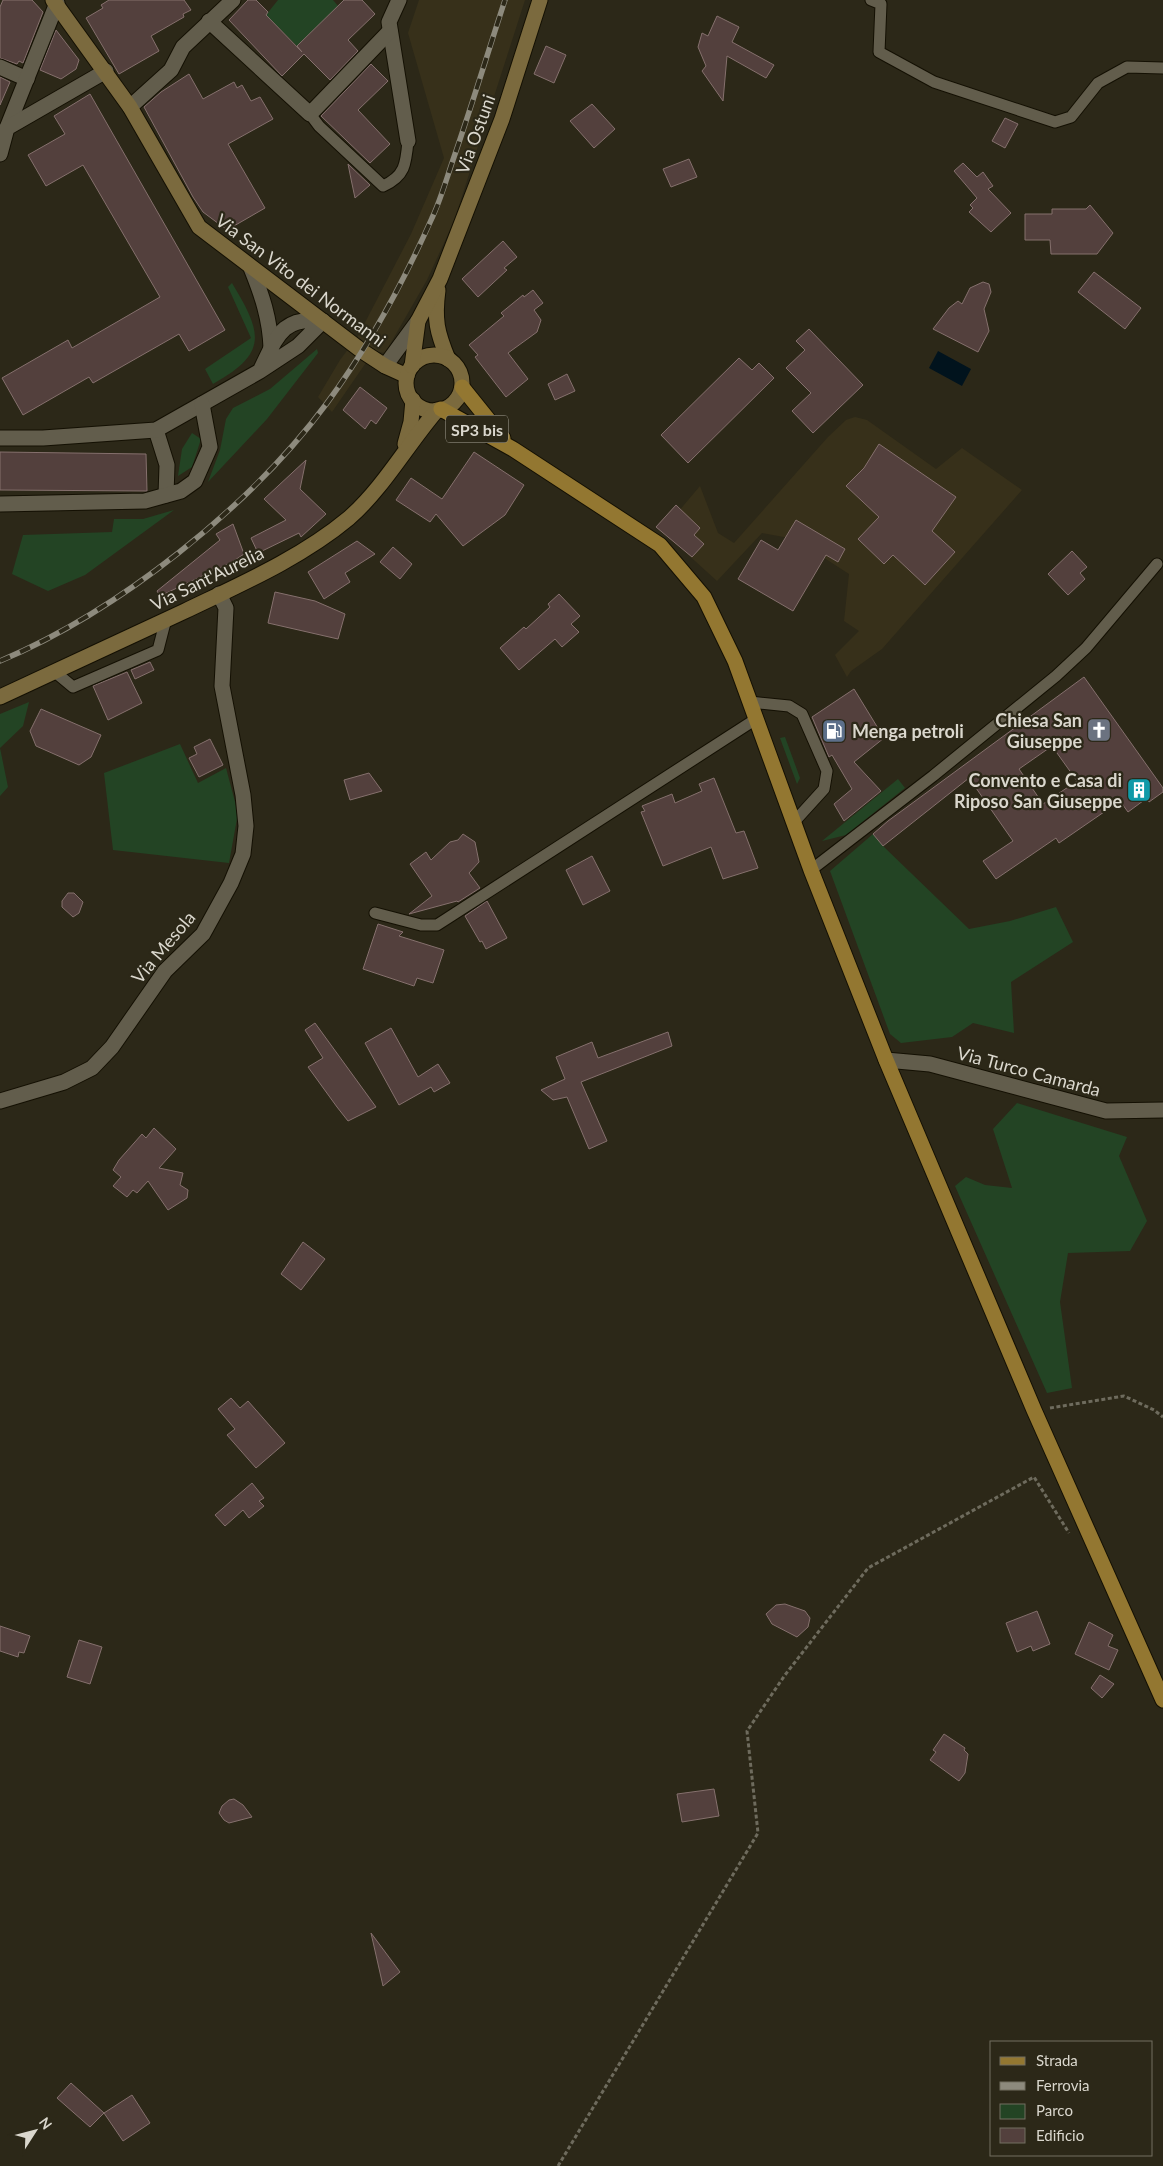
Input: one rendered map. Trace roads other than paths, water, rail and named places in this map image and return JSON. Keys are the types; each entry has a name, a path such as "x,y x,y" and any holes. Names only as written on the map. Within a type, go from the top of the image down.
{"main road":[{"name":"Via Ostuni","path":"440,279 502,119 540,0"},
{"name":"Via San Vito dei Normanni","path":"55,2 130,107 199,227 322,322 385,366 410,371"},
{"path":"439,410 420,406 413,400 407,389 418,321 440,279"},
{"path":"402,453 439,410 453,403 462,387 459,371 448,359 436,329 435,311 440,279"},
{"path":"410,371 429,355 448,359"},
{"name":"SP3 bis","path":"462,387 488,422 513,449"},
{"path":"402,453 411,422 413,400"},
{"name":"SP3 bis","path":"439,410 513,449 660,545 704,597 736,661 750,702"},
{"name":"Via Sant'Aurelia","path":"0,697 220,594 294,555 350,516 387,478 402,453"},
{"path":"750,702 811,870 886,1060 1034,1410 1163,1700"}],"street":[{"path":"130,107 172,70 183,47 233,0"},
{"path":"397,0 389,22 408,141"},
{"path":"0,154 7,128 55,2"},
{"path":"209,21 310,114 390,31"},
{"path":"0,67 27,79"},
{"path":"7,128 106,71"},
{"path":"251,268 265,303 270,329 271,350"},
{"path":"260,371 282,331 292,323 305,319 322,322"},
{"path":"385,366 418,321"},
{"path":"0,438 43,438 156,430 260,371 298,346 322,322"},
{"path":"0,504 144,501 181,491 196,481 210,447 202,404"},
{"path":"156,430 167,465 166,495"},
{"name":"Via Mesola","path":"0,1101 64,1082 92,1068 112,1047 165,970 203,934 231,883 242,854 246,826 243,795 222,686 226,608 220,594"},
{"name":"Via Turco Camarda","path":"886,1060 930,1064 1106,1112 1163,1110"}],"lane":[{"path":"871,0 881,4 879,52 934,82 1055,122 1071,118 1098,83 1127,67 1163,68"},
{"path":"310,114 319,126 382,186 394,181 406,165 408,141"},
{"path":"811,870 933,776 1056,676 1086,648 1157,564"},
{"path":"55,672 73,686 158,650 166,619"},
{"path":"750,702 790,706 802,714 828,771 824,789 794,822"},
{"path":"375,913 421,925 436,925 756,718"}],"water":[{"path":"938,351 971,369 962,386 929,368"}],"railway":[{"path":"0,661 45,640 90,614 135,585 179,552 221,517 260,480 296,442 327,403 357,359 384,314 435,211 505,0"}],"place":[{"name":"Chiesa San Giuseppe","path":"1099,730"},
{"name":"Menga petroli","path":"834,731"},
{"name":"Convento e Casa di Riposo San Giuseppe","path":"1139,790"}]}
